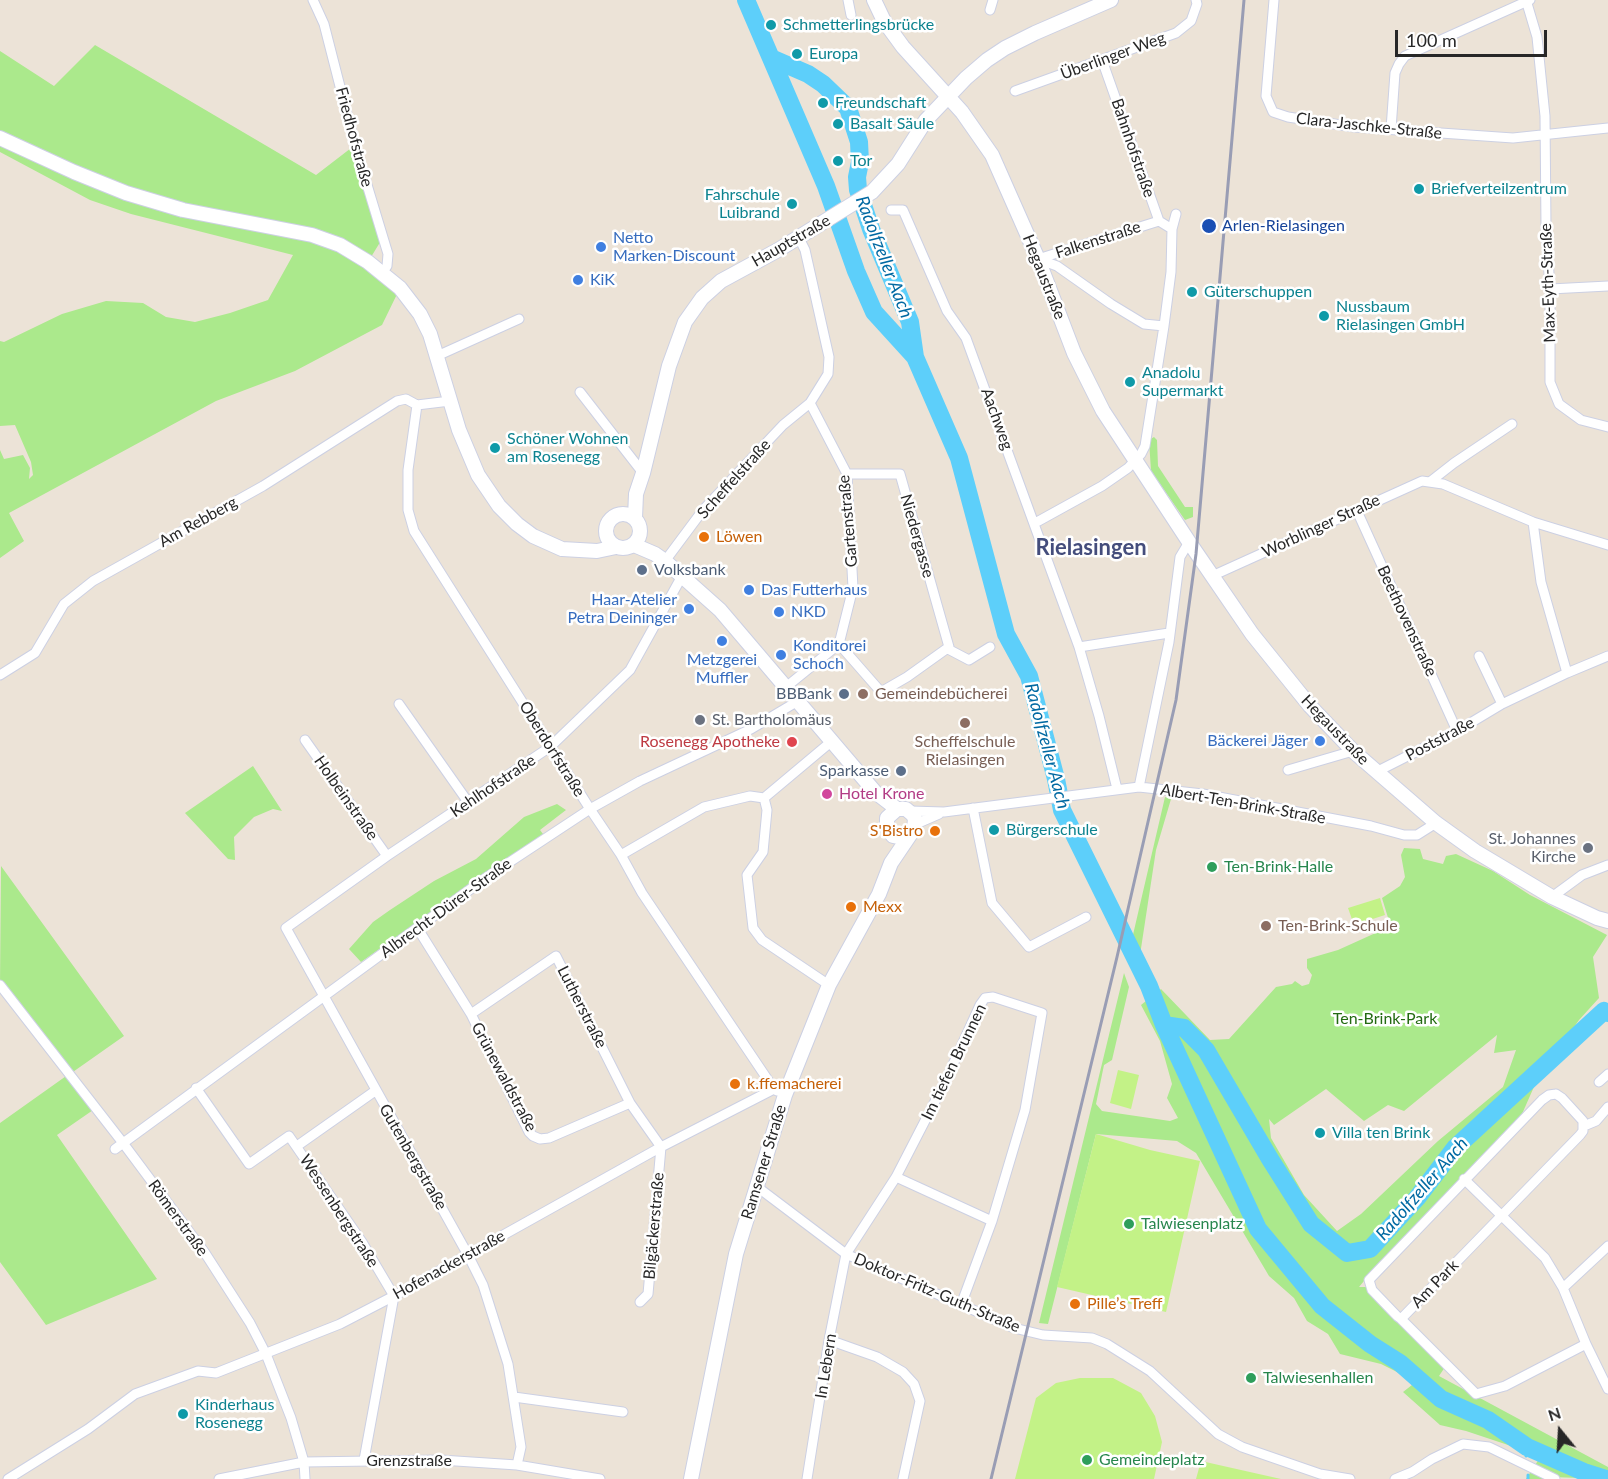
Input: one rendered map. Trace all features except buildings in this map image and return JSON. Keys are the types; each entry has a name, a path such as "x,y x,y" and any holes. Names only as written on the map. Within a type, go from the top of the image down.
{"main road":[{"name":"Hegaustraße","path":"874,0 884,21 903,47 962,112 992,155 1038,259 1074,353 1103,411 1252,634 1310,706 1353,751 1436,823 1475,851 1552,897 1608,921"},
{"name":"Hauptstraße","path":"629,516 644,473 669,366 681,329 693,309 706,294 722,281 862,201 882,184 898,164 926,120 948,96 966,78 1005,48 1060,21 1107,2"},
{"path":"0,138 75,172 156,203 296,231 329,241 353,252 400,288 414,304 430,334 459,430 478,475 499,506 533,536 562,549 585,551 616,547"},
{"path":"615,516 629,516 640,527 638,539 623,549 616,547 609,542 606,534 609,522 615,516"},
{"path":"585,551 606,534"},
{"path":"638,539 720,610 900,819"},
{"name":"Ramsener Straße","path":"891,863 908,836 898,837 900,819"},
{"name":"Ramsener Straße","path":"691,1479 736,1254 780,1092 829,985 879,894 891,863 900,819"}],"street":[{"name":"Friedhofstraße","path":"313,0 324,24 355,144 388,254 387,266 382,273"},
{"path":"848,0 851,15"},
{"path":"990,10 993,0"},
{"name":"Clara-Jaschke-Straße","path":"1274,0 1266,96 1273,112 1310,121 1513,138 1608,128"},
{"path":"1391,129 1395,73 1405,57 1527,1"},
{"name":"Max-Eyth-Straße","path":"1527,1 1537,37 1545,116 1550,382 1559,404 1581,420 1608,427"},
{"name":"Überlinger Weg","path":"1015,91 1176,33 1191,21 1197,2"},
{"name":"Bahnhofstraße","path":"1102,60 1159,221"},
{"name":"Aachweg","path":"891,210 903,210 947,311 966,338 1079,647 1100,716 1118,789"},
{"path":"1035,523 1102,486 1135,461 1145,446 1164,326 1171,273 1172,229 1176,214"},
{"path":"1159,221 1172,229"},
{"name":"Falkenstraße","path":"1038,259 1159,221"},
{"path":"799,238 805,250 829,357 828,374 810,403"},
{"path":"1038,259 1057,266 1144,324 1164,326"},
{"path":"1550,289 1608,286"},
{"path":"437,356 519,319"},
{"path":"579,392 632,461 644,473"},
{"name":"Am Rebberg","path":"0,675 35,653 64,604 93,581 263,486 397,401 406,399 417,405"},
{"path":"417,405 450,402"},
{"name":"Gartenstraße","path":"810,403 847,474 853,588 839,644"},
{"name":"Scheffelstraße","path":"660,558 783,424 810,403"},
{"name":"Oberdorfstraße","path":"417,405 411,434 408,470 410,520 421,544 621,855 642,893 780,1092"},
{"name":"Worblinger Straße","path":"1212,576 1357,511 1413,483 1431,481 1512,424"},
{"name":"Niedergasse","path":"847,474 900,474 948,649"},
{"path":"1431,481 1533,522 1608,545"},
{"name":"Beethovenstraße","path":"1357,511 1457,731"},
{"path":"1533,522 1541,582 1567,672"},
{"path":"1139,787 1169,642 1180,557 1189,542"},
{"name":"Kehlhofstraße","path":"286,928 387,856 550,747 630,670 682,576"},
{"path":"1079,647 1169,633"},
{"path":"786,687 839,644 881,692 948,649 969,660 990,647"},
{"path":"1479,656 1502,704"},
{"name":"Poststraße","path":"1376,772 1457,731 1502,704 1567,672 1608,656"},
{"name":"Albrecht-Dürer-Straße","path":"119,1146 487,877 590,809 633,785 751,729 798,701"},
{"path":"399,704 468,802"},
{"name":"Holbeinstraße","path":"305,740 387,856"},
{"path":"621,855 704,807 750,796 764,798 832,741"},
{"path":"1288,770 1353,751"},
{"name":"Albert-Ten-Brink-Straße","path":"900,819 1139,787 1203,794 1371,826 1404,835 1417,835 1436,823"},
{"path":"764,798 767,810 763,852 747,875 753,928 762,940 829,985"},
{"path":"973,808 992,903 1029,947 1086,917"},
{"name":"Albert-Ten-Brink-Straße","path":"900,819 944,812"},
{"path":"1552,897 1582,875 1608,865"},
{"name":"Gutenbergstraße","path":"286,928 483,1285 505,1352 514,1397 521,1447 518,1465"},
{"name":"Grünewaldstraße","path":"418,929 471,1014 533,1136 540,1139 549,1138 630,1103"},
{"name":"Lutherstraße","path":"471,1014 556,956 630,1103 661,1146"},
{"name":"Römerstraße","path":"0,985 119,1146 205,1253 250,1323 266,1354 291,1418 304,1462 305,1479"},
{"name":"Im tiefen Brunnen","path":"846,1254 896,1177 985,998 993,997 1042,1013 1026,1110 992,1221 961,1305"},
{"path":"1599,1082 1608,1074"},
{"path":"196,1088 249,1164 289,1136 297,1146"},
{"name":"Wessenbergstraße","path":"375,1091 297,1146 362,1242 394,1296"},
{"name":"Hofenackerstraße","path":"8,1479 88,1429 135,1394 186,1374 198,1371 216,1373 340,1324 661,1146 780,1092"},
{"name":"Am Park","path":"1556,1094 1562,1098 1581,1117 1584,1126 1580,1135 1401,1319 1372,1290 1369,1280 1464,1179 1549,1095 1556,1094"},
{"name":"Am Park","path":"1584,1126 1596,1121 1608,1107"},
{"name":"Bilgäckerstraße","path":"640,1302 648,1294 661,1146"},
{"path":"896,1177 992,1221"},
{"path":"1464,1179 1545,1258 1563,1288 1608,1389"},
{"name":"Doktor-Fritz-Guth-Straße","path":"756,1186 846,1254 961,1305 1029,1332 1092,1338 1107,1344 1150,1371 1218,1434 1242,1447 1320,1474 1350,1479"},
{"path":"1563,1288 1607,1248"},
{"name":"In Lebern","path":"807,1479 846,1254"},
{"path":"364,1460 394,1296"},
{"path":"1401,1319 1476,1394 1505,1386 1586,1344"},
{"path":"830,1340 877,1357 903,1372 914,1384 920,1401 903,1479"},
{"path":"514,1397 623,1412"},
{"path":"1395,1479 1412,1473 1432,1459 1463,1444 1489,1447 1539,1474 1555,1479"},
{"name":"Grenzstraße","path":"219,1479 304,1462 364,1460 441,1460 518,1465 600,1479"}],"green space":[{"path":"95,45 316,175 355,145 382,239 368,262 400,288 382,325 295,371 216,401 9,513 24,541 0,558 0,450 4,459 23,455 30,468 29,479 33,475 31,462 15,425 0,426 0,341 4,342 62,314 106,301 143,303 166,317 195,322 230,313 268,300 293,255 131,214 90,200 0,152 0,51 54,86"},
{"path":"1154,437 1157,440 1158,466 1185,507 1193,507 1193,517 1185,520 1151,471 1149,440"},
{"path":"253,766 282,811 273,809 254,817 234,837 235,860 228,859 185,813"},
{"path":"1165,797 1171,799 1156,850 1140,955 1132,939"},
{"path":"557,804 566,810 540,830 543,834 361,962 349,949 373,922 390,910 434,881 476,859 524,817"},
{"name":"Ten-Brink-Park","path":"1404,848 1420,849 1423,859 1443,864 1446,856 1456,854 1493,871 1530,895 1607,935 1593,957 1599,998 1579,1020 1537,1080 1522,1114 1378,1264 1359,1287 1367,1287 1445,1367 1439,1376 1608,1467 1608,1479 1552,1477 1526,1479 1539,1459 1517,1448 1440,1425 1403,1392 1412,1385 1401,1374 1381,1364 1340,1354 1328,1334 1307,1321 1294,1298 1269,1276 1196,1153 1177,1141 1096,1134 1048,1324 1039,1323 1124,973 1129,987 1112,1060 1104,1065 1096,1104 1102,1111 1170,1121 1178,1118 1167,1098 1172,1084 1160,1041 1141,1005 1161,989 1210,1040 1229,1039 1276,987 1292,984 1295,981 1302,986 1309,984 1312,975 1307,968 1307,959 1338,950 1380,931 1387,925 1389,921 1382,898 1400,886 1405,877 1401,855","holes":["1497,1035 1494,1053 1516,1050 1503,1087 1438,1141 1361,1214 1337,1231 1304,1195 1271,1138 1269,1119 1274,1125 1326,1089 1364,1121 1388,1105 1404,1111"]},
{"path":"1,866 124,1036 70,1074 96,1108 57,1135 157,1279 46,1325 0,1262 0,1123 69,1074 0,985"},
{"path":"1380,898 1385,915 1354,925 1348,908"},
{"path":"1118,1070 1139,1075 1131,1109 1110,1103"},
{"name":"Talwiesenplatz","path":"1096,1134 1150,1150 1200,1161 1166,1312 1057,1287"},
{"path":"1080,1378 1113,1378 1141,1393 1155,1416 1162,1442 1154,1479 1015,1479 1036,1398 1056,1383"},
{"path":"1201,1461 1281,1479 1196,1479"}],"waterway":[{"name":"Radolfzeller Aach","path":"746,0 826,186 856,271 874,312 915,357 959,458 1006,634 1029,676 1062,810 1149,986 1164,1025 1258,1229 1322,1306 1370,1344 1400,1363 1441,1399 1488,1420 1527,1447 1606,1479"},
{"name":"Radolfzeller Aach","path":"771,58 808,74 823,84 848,108 859,142 858,190 871,229 910,322 915,357"},
{"name":"Radolfzeller Aach","path":"1164,1025 1184,1028 1206,1050 1311,1224 1347,1253 1370,1249 1417,1198 1455,1148 1604,1011 1608,1013"},
{"path":"1526,1456 1527,1447"}],"railway":[{"path":"991,1479 1117,957 1176,700 1196,554 1244,0"}],"place":[{"name":"Schmetterlingsbrücke","path":"771,25"},
{"name":"Europa","path":"797,54"},
{"name":"Freundschaft","path":"823,103"},
{"name":"Basalt Säule","path":"838,124"},
{"name":"Tor","path":"838,161"},
{"name":"Briefverteilzentrum","path":"1419,189"},
{"name":"Fahrschule Luibrand","path":"792,204"},
{"name":"Arlen-Rielasingen","path":"1209,226"},
{"name":"Netto Marken-Discount","path":"601,247"},
{"name":"KiK","path":"578,280"},
{"name":"Güterschuppen","path":"1192,292"},
{"name":"Nussbaum Rielasingen GmbH","path":"1324,316"},
{"name":"Anadolu Supermarkt","path":"1130,382"},
{"name":"Schöner Wohnen am Rosenegg","path":"495,448"},
{"name":"Löwen","path":"704,537"},
{"name":"Volksbank","path":"642,570"},
{"name":"Das Futterhaus","path":"749,590"},
{"name":"Haar-Atelier Petra Deininger","path":"689,609"},
{"name":"NKD","path":"779,612"},
{"name":"Metzgerei Muffler","path":"722,641"},
{"name":"Konditorei Schoch","path":"781,655"},
{"name":"BBBank","path":"844,694"},
{"name":"Gemeindebücherei","path":"863,694"},
{"name":"St. Bartholomäus","path":"700,720"},
{"name":"Scheffelschule Rielasingen","path":"965,723"},
{"name":"Bäckerei Jäger","path":"1320,741"},
{"name":"Rosenegg Apotheke","path":"792,742"},
{"name":"Sparkasse","path":"901,771"},
{"name":"Hotel Krone","path":"827,794"},
{"name":"Bürgerschule","path":"994,830"},
{"name":"S'Bistro","path":"935,831"},
{"name":"St. Johannes Kirche","path":"1588,848"},
{"name":"Ten-Brink-Halle","path":"1212,867"},
{"name":"Mexx","path":"851,907"},
{"name":"Ten-Brink-Schule","path":"1266,926"},
{"name":"k.ffemacherei","path":"735,1084"},
{"name":"Villa ten Brink","path":"1320,1133"},
{"name":"Talwiesenplatz","path":"1129,1224"},
{"name":"Pille’s Treff","path":"1075,1304"},
{"name":"Talwiesenhallen","path":"1251,1378"},
{"name":"Kinderhaus Rosenegg","path":"183,1414"},
{"name":"Gemeindeplatz","path":"1087,1460"}],"district":[{"name":"Rielasingen","path":"1091,548"}]}
